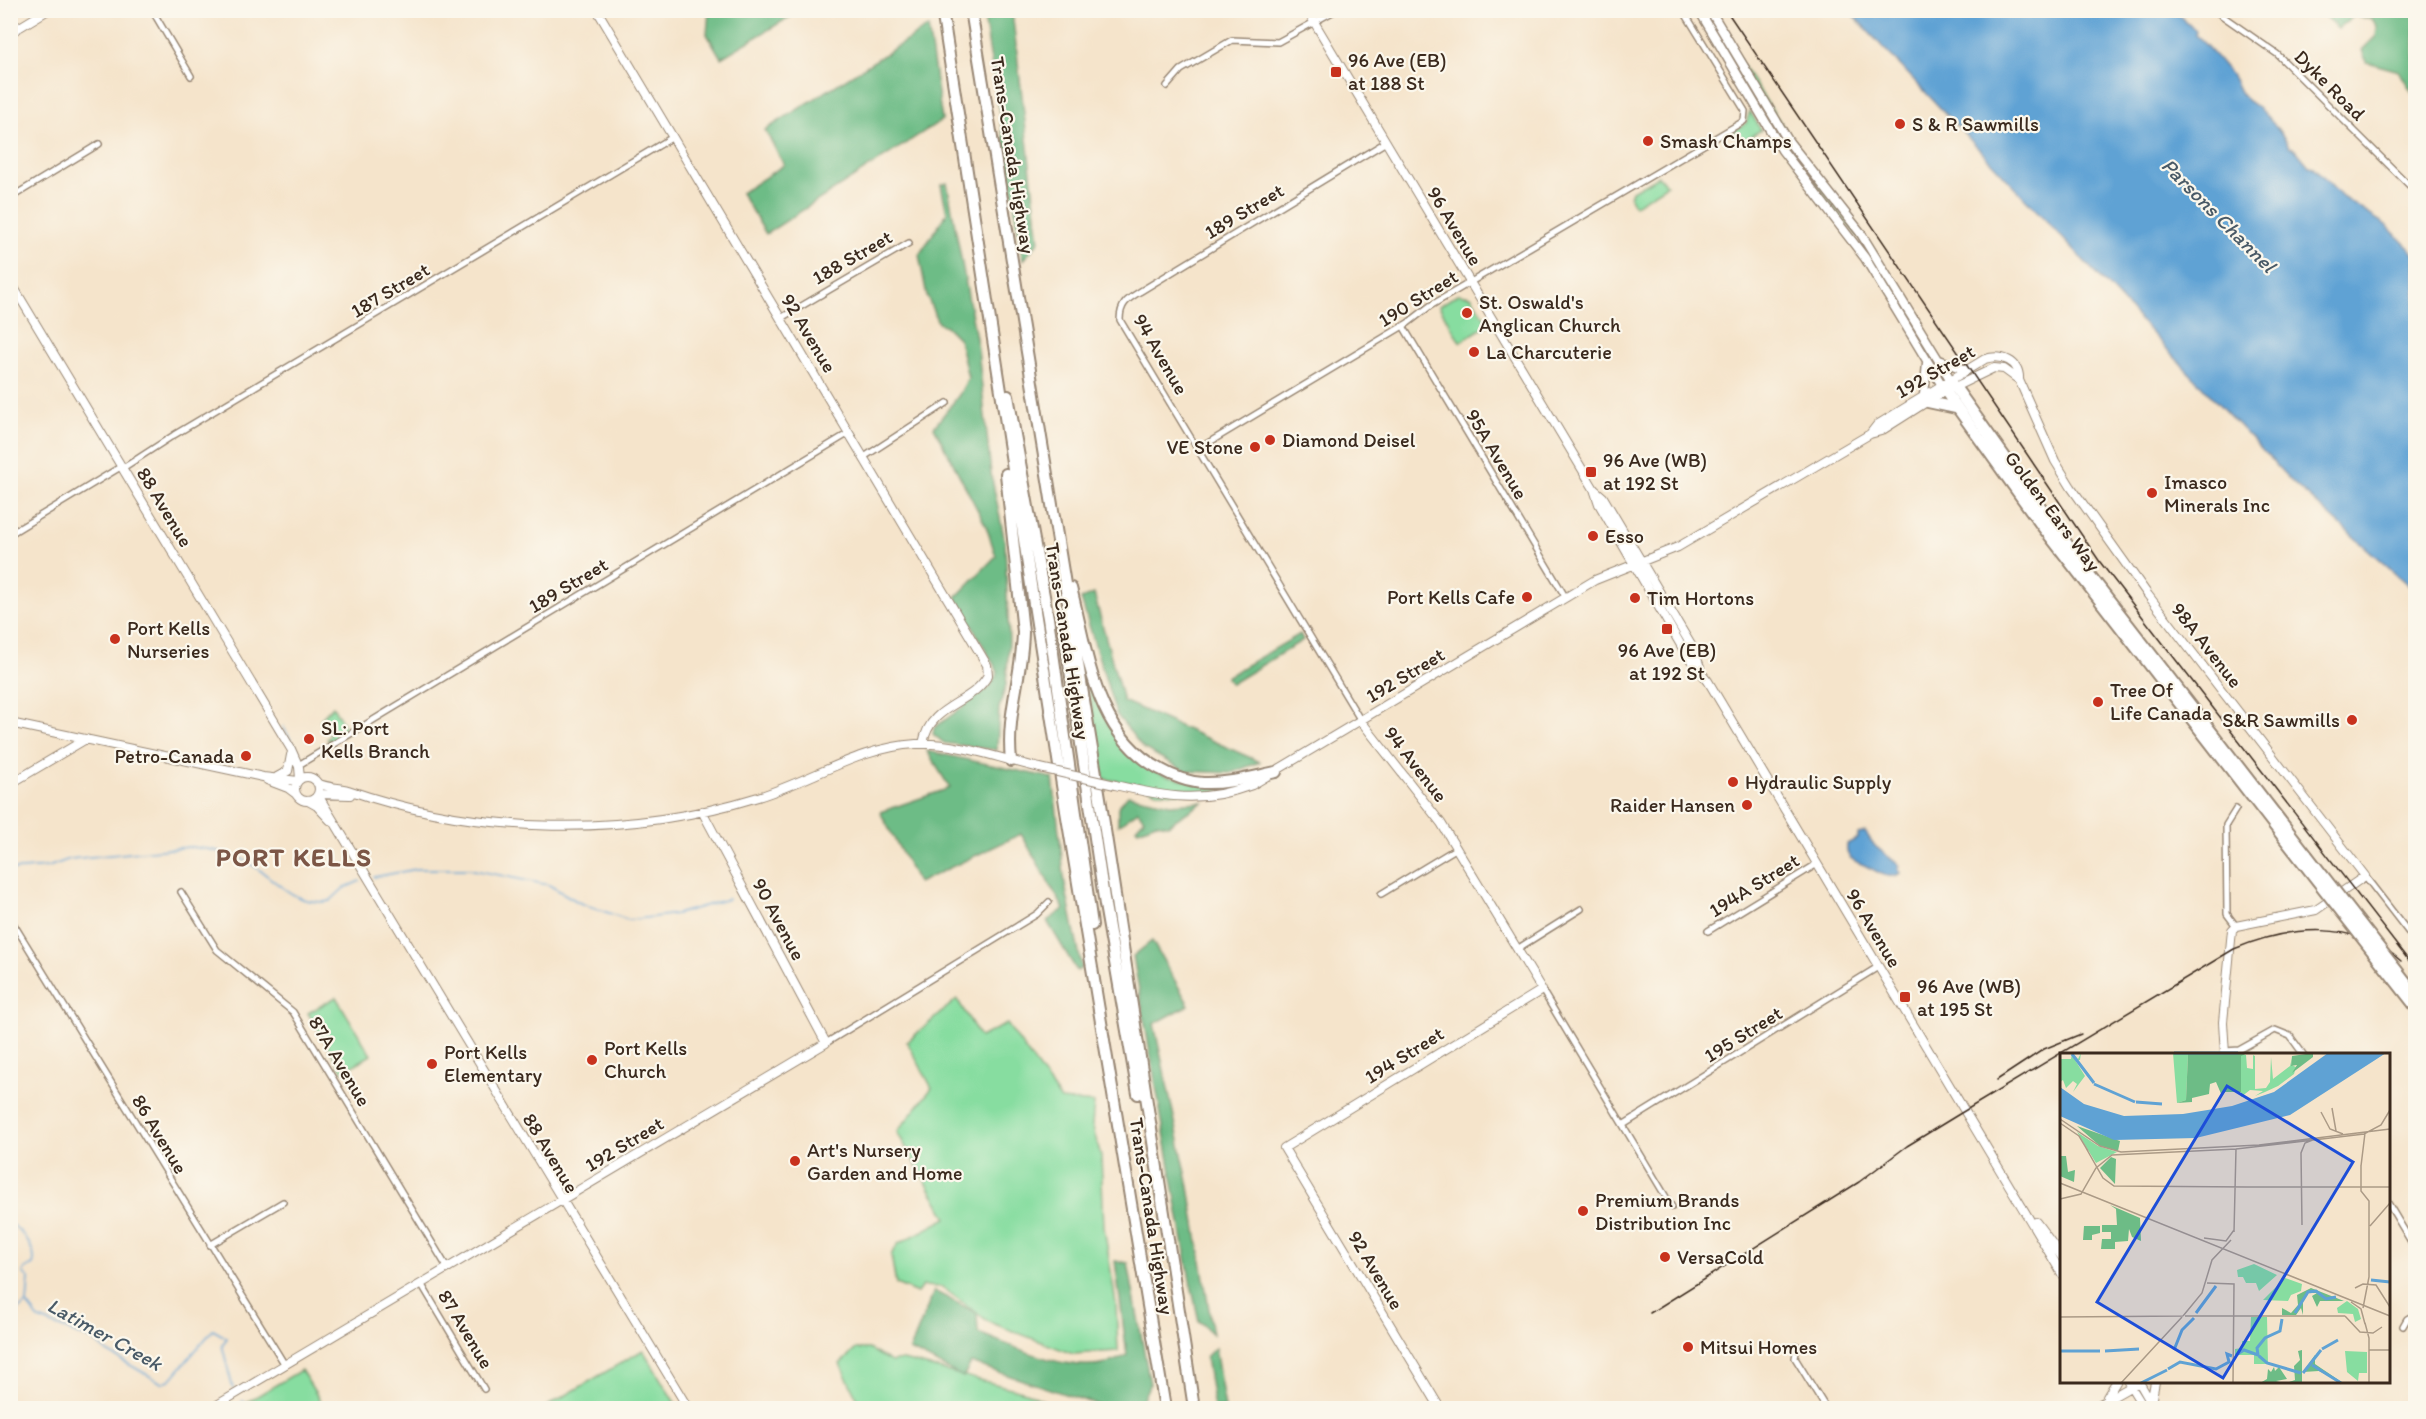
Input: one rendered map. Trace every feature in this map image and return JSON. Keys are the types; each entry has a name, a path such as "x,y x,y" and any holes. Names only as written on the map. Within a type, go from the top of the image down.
{"highway":[{"name":"Trans-Canada Highway","path":"942,10 1066,811 1165,1408"},
{"name":"Trans-Canada Highway","path":"971,10 1099,793 1194,1408"},
{"name":"Trans-Canada Highway","path":"981,260 1046,608 1086,875 1104,1030"},
{"name":"Golden Ears Way","path":"1948,386 1956,408 2056,545 2415,995"},
{"name":"Golden Ears Way","path":"1948,386 2415,1007"},
{"path":"1926,398 1956,408"},
{"path":"1005,425 1005,460 1023,632 1022,658 1009,720 1011,761"},
{"path":"1054,525 1103,709 1119,737 1142,760 1170,775 1201,783 1230,782 1276,772"}],"main road":[{"path":"10,33 48,10"},
{"name":"92 Avenue","path":"597,10 985,660 988,675 980,685 930,722 923,744"},
{"name":"96 Avenue","path":"1307,10 1594,489 1599,504 1637,562 1686,654 1700,668 2022,1204 2060,1272"},
{"name":"Golden Ears Way","path":"1699,10 1782,150 1858,249 1927,363 1948,386"},
{"name":"Golden Ears Way","path":"1710,10 1789,142 1860,232 1938,360 1948,386"},
{"name":"88 Avenue","path":"10,281 291,751 299,767 299,780"},
{"name":"192 Street","path":"1948,386 1966,370 1985,359 2002,357 2016,367 2019,380"},
{"path":"1938,360 1966,370"},
{"path":"1926,398 1927,363"},
{"name":"192 Street","path":"357,795 456,818 525,825 630,822 702,811 758,797 884,749 923,744 1174,797 1202,798 1236,791 1276,772 1594,580 1678,547 1870,434 1881,431 1926,398 1948,386 1994,368 2004,369 2019,380"},
{"name":"98A Avenue","path":"2019,380 2055,461 2071,487 2148,596 2366,876"},
{"name":"94 Avenue","path":"1361,721 1427,804 1542,990"},
{"path":"10,723 263,777 288,788 307,801 318,795 337,793 357,795"},
{"path":"10,784 86,739"},
{"path":"276,777 288,771 291,751"},
{"name":"88 Avenue","path":"291,751 315,780"},
{"path":"263,777 315,780 357,795"},
{"path":"296,795 295,788 299,780"},
{"path":"315,780 318,795"},
{"path":"331,816 330,801 337,793"},
{"name":"88 Avenue","path":"318,795 561,1202 688,1408"},
{"name":"88 Avenue","path":"307,801 331,816"},
{"name":"90 Avenue","path":"702,811 826,1043"},
{"path":"2225,1053 2223,1022 2230,936 2236,926 2316,910 2366,876"},
{"name":"194 Street","path":"1284,1148 1542,990"},
{"name":"192 Street","path":"212,1408 826,1043"},
{"name":"92 Avenue","path":"1284,1148 1440,1408"},
{"name":"96 Avenue","path":"2022,1204 2060,1256"},
{"path":"2096,1407 2113,1390 2116,1383"},
{"path":"2140,1383 2153,1406"},
{"path":"2153,1406 2155,1383"},
{"path":"2096,1407 2129,1384 2144,1408"}],"street":[{"path":"152,10 191,76"},
{"path":"1167,86 1181,70 1233,39 1276,43 1336,10"},
{"name":"190 Street","path":"1198,449 1403,326 1430,306 1746,118 1683,10"},
{"name":"Dyke Road","path":"2214,10 2277,54 2415,192"},
{"name":"187 Street","path":"10,534 672,137"},
{"name":"189 Street","path":"1120,309 1133,296 1386,142"},
{"path":"10,198 99,144"},
{"name":"188 Street","path":"781,318 909,243"},
{"name":"94 Avenue","path":"1120,309 1120,320 1361,721"},
{"name":"95A Avenue","path":"1403,326 1566,598"},
{"path":"864,457 947,403"},
{"name":"189 Street","path":"302,762 849,433"},
{"path":"2236,808 2226,825 2227,914 2236,926"},
{"path":"1381,894 1456,848"},
{"name":"194A Street","path":"1708,931 1817,864"},
{"name":"98A Avenue","path":"2366,876 2415,942"},
{"name":"87A Avenue","path":"181,892 217,950 293,1012 448,1269"},
{"name":"192 Street","path":"826,1043 1037,915 1049,902"},
{"path":"1517,949 1581,909"},
{"name":"86 Avenue","path":"10,918 285,1365"},
{"name":"195 Street","path":"1623,1125 1878,967"},
{"name":"94 Avenue","path":"1542,990 1672,1207"},
{"path":"2225,1053 2239,1050 2275,1030 2290,1036 2302,1053"},
{"path":"210,1245 283,1202"},
{"path":"2390,1206 2415,1250"},
{"name":"87 Avenue","path":"422,1285 484,1389"},
{"path":"2403,1326 2407,1319 2415,1314"},
{"path":"1797,1346 1796,1358 1826,1408"}],"green space":[{"path":"709,10 800,11 721,58 707,34"},
{"path":"983,11 1012,11 1039,241 1023,260"},
{"path":"1703,11 1706,11 1835,204 1864,243 1822,198 1790,155"},
{"path":"2319,11 2415,11 2415,97 2399,71 2366,62 2362,50 2376,36 2377,26 2372,19 2354,16 2338,29"},
{"path":"928,27 942,120 766,234 741,193 784,165 765,130"},
{"path":"1750,111 1761,130 1740,143 1734,131 1746,123"},
{"path":"1658,176 1667,185 1634,206 1630,197 1632,191"},
{"path":"947,183 978,349 991,474 1005,542 1009,642 1006,685 999,708 997,750 944,743 933,734 934,728 990,687 998,672 956,597 996,556 986,526 934,427 959,395 968,378 959,339 946,326 938,323 927,296 919,255 947,213 941,185"},
{"path":"1458,294 1471,296 1489,324 1460,342 1439,306"},
{"path":"1094,594 1123,701 1260,762 1231,773 1185,771 1143,748 1116,714 1081,599"},
{"path":"1300,634 1303,640 1231,684 1226,677"},
{"path":"1083,656 1101,709 1118,740 1130,754 1162,774 1225,784 1227,789 1205,794 1156,792 1143,785 1104,779"},
{"path":"333,706 347,732 330,742 327,739 331,734 320,720"},
{"path":"927,751 1053,778 1065,885 1082,968 1077,971 1047,921 1064,909 1021,834 918,883 880,812 950,788"},
{"path":"1128,795 1170,804 1203,802 1168,825 1156,823 1138,830 1136,828 1144,819 1138,811 1118,825 1118,807"},
{"path":"1152,941 1189,1005 1154,1024 1189,1187 1213,1334 1199,1321 1190,1280 1133,956"},
{"path":"336,997 371,1055 343,1072 308,1013"},
{"path":"957,999 980,1037 1007,1024 1061,1100 1094,1103 1092,1125 1101,1156 1104,1227 1116,1304 1118,1351 1073,1354 989,1322 942,1287 922,1286 917,1293 896,1284 891,1255 898,1244 947,1218 897,1132 932,1088 907,1042"},
{"path":"1115,1261 1128,1263 1150,1384 1138,1408 1107,1408 971,1363 963,1377 910,1350 934,1291 977,1313 978,1333 1033,1354 1072,1364 1091,1365 1109,1362 1127,1355"},
{"path":"1215,1348 1225,1408 1214,1408 1206,1357"},
{"path":"856,1349 869,1349 891,1362 903,1360 1026,1392 1058,1408 862,1408 840,1364"},
{"path":"643,1350 678,1408 544,1408"},
{"path":"301,1370 325,1408 251,1408 247,1402"}],"water":[{"name":"Parsons Channel","path":"1849,11 2174,11 2196,31 2195,35 2231,74 2243,96 2266,116 2289,146 2295,149 2309,166 2313,167 2342,197 2386,225 2412,251 2416,256 2415,591 2292,482"},
{"path":"1865,832 1875,846 1900,866 1898,869 1901,873 1892,876 1884,875 1850,857 1847,844 1858,838 1858,834"}],"waterway":[{"path":"283,727 300,755"},
{"path":"10,870 48,867 70,859 190,847 203,848 240,858 292,894 316,902 330,901 344,888 360,881"},
{"path":"374,877 417,869 469,869 549,885 580,903 629,920 677,914 728,899"},
{"name":"Latimer Creek","path":"10,1223 24,1236 33,1254 33,1265 23,1273 29,1278 27,1304 39,1319 93,1340 107,1352 162,1383 171,1379 213,1330 227,1338 222,1345 233,1389"},
{"path":"10,1316 26,1304"},
{"name":"Latimer Creek","path":"242,1401 256,1408"}],"railway":[{"path":"1726,10 2100,562 2416,970"},
{"path":"2061,1053 2234,949 2277,935 2321,931 2342,933 2363,938 2383,947 2401,961"},
{"path":"1997,1080 2044,1049 2081,1034"},
{"path":"1650,1313 1859,1182 1907,1146 2060,1054"}],"place":[{"name":"96 Ave (EB) at 188 St","path":"1336,72"},
{"name":"S & R Sawmills","path":"1900,124"},
{"name":"Smash Champs","path":"1648,141"},
{"name":"St. Oswald's Anglican Church","path":"1467,313"},
{"name":"La Charcuterie","path":"1474,352"},
{"name":"Diamond Deisel","path":"1270,440"},
{"name":"VE Stone","path":"1255,447"},
{"name":"96 Ave (WB) at 192 St","path":"1591,472"},
{"name":"Imasco Minerals Inc","path":"2152,493"},
{"name":"Esso","path":"1593,536"},
{"name":"Port Kells Cafe","path":"1527,597"},
{"name":"Tim Hortons","path":"1635,598"},
{"name":"96 Ave (EB) at 192 St","path":"1667,629"},
{"name":"Port Kells Nurseries","path":"115,639"},
{"name":"Tree Of Life Canada","path":"2098,702"},
{"name":"S&R Sawmills","path":"2352,720"},
{"name":"SL: Port Kells Branch","path":"309,739"},
{"name":"Petro-Canada","path":"246,756"},
{"name":"Hydraulic Supply","path":"1733,782"},
{"name":"Raider Hansen","path":"1747,805"},
{"name":"96 Ave (WB) at 195 St","path":"1905,997"},
{"name":"Port Kells Church","path":"592,1060"},
{"name":"Port Kells Elementary","path":"432,1064"},
{"name":"Art's Nursery Garden and Home","path":"795,1161"},
{"name":"Premium Brands Distribution Inc","path":"1583,1211"},
{"name":"VersaCold","path":"1665,1257"},
{"name":"Mitsui Homes","path":"1688,1347"}],"district":[{"name":"PORT KELLS","path":"294,857"}]}
